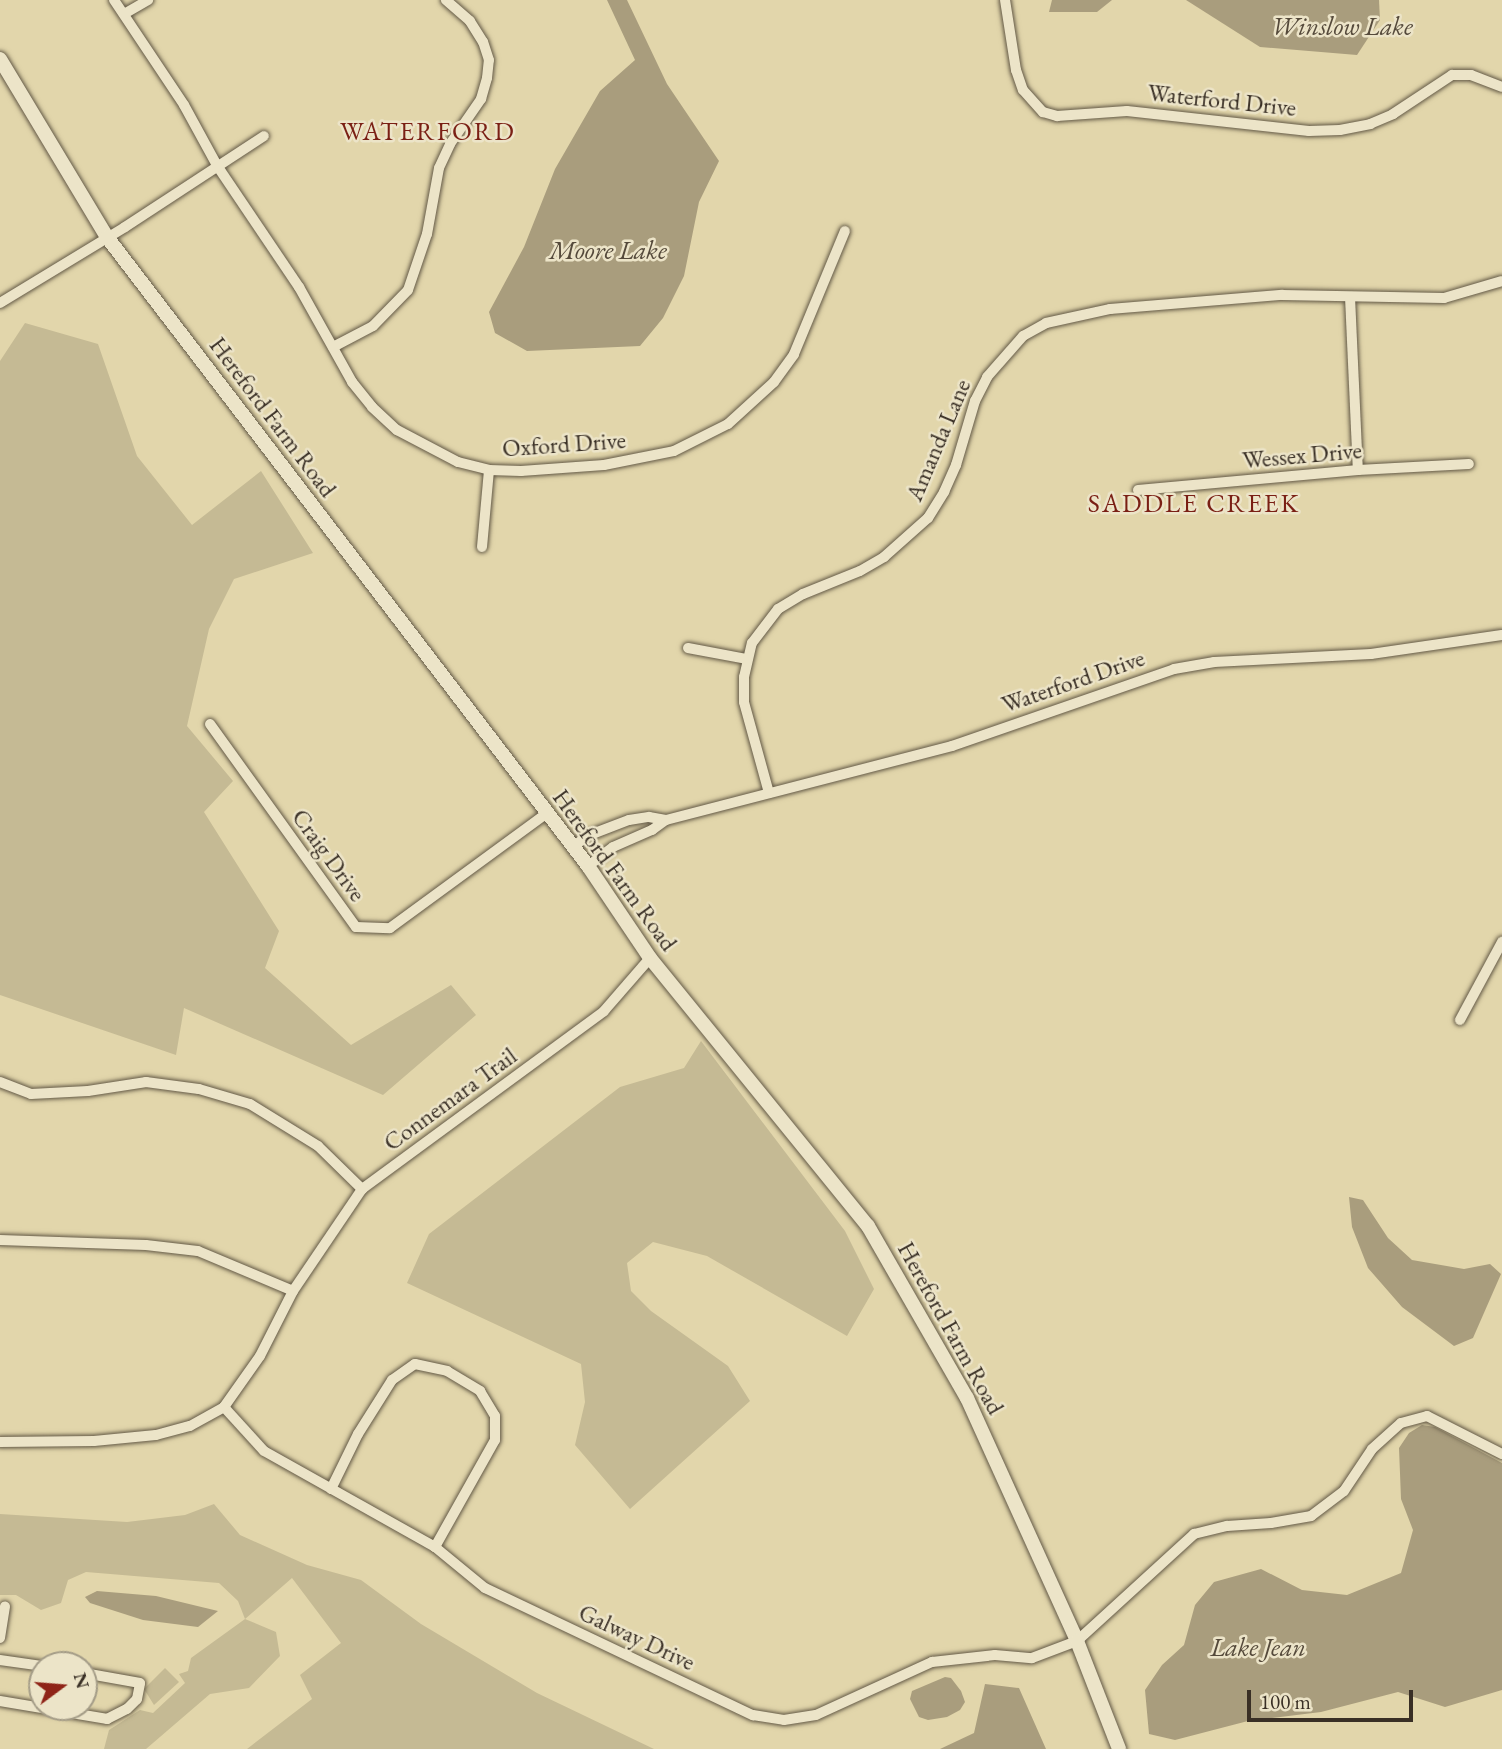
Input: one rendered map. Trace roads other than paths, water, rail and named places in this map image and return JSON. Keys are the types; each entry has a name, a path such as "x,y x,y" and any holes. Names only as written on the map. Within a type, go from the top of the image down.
{"street":[{"name":"Oxford Drive","path":"114,0 184,105 218,167 299,287 352,382 372,407 397,430 458,462 489,470 561,470 642,459 674,451 728,424 766,389 794,354 845,232"},
{"path":"124,14 148,0"},
{"path":"333,347 373,326 408,290 427,234 439,168 450,144 481,99 489,60 483,41 470,21 446,0"},
{"name":"Waterford Drive","path":"1004,0 1016,69 1023,90 1043,111 1057,116 1127,111 1308,131 1340,130 1370,124 1393,114 1452,75 1471,75 1502,87"},
{"name":"Hereford Farm Road","path":"0,60 107,237 588,866 650,958 868,1226 967,1398 1077,1641 1119,1749"},
{"path":"0,303 264,136"},
{"name":"Amanda Lane","path":"769,793 744,702 746,659 752,643 778,609 803,594 860,571 884,557 928,519 956,465 975,401 987,377 1023,336 1046,323 1110,309 1282,295 1444,298 1502,281"},
{"path":"1350,297 1358,470"},
{"name":"Wessex Drive","path":"1138,489 1358,470 1469,464"},
{"path":"482,547 489,470"},
{"name":"Waterford Drive","path":"588,866 598,856 666,820 952,746 1174,669 1214,662 1371,654 1502,635"},
{"path":"688,648 746,659"},
{"name":"Craig Drive","path":"210,724 356,927 390,929 546,814"},
{"name":"Waterford Drive","path":"573,847 587,836 629,820 649,817 666,820"},
{"path":"629,820 635,837"},
{"path":"1460,1020 1502,942"},
{"name":"Connemara Trail","path":"0,1442 94,1441 156,1436 190,1426 224,1407 260,1356 293,1291 362,1189 518,1077 604,1011 650,958"},
{"path":"0,1082 31,1094 88,1091 146,1082 199,1089 225,1096 250,1104 318,1146 362,1189"},
{"path":"0,1240 146,1245 198,1251 293,1291"},
{"path":"331,1489 358,1434 392,1380 415,1364 446,1371 480,1391 495,1416 495,1440 435,1547"},
{"name":"Galway Drive","path":"224,1407 264,1451 435,1547 485,1588 753,1716 784,1720 816,1715 932,1661 995,1656 1032,1658 1077,1641"},
{"path":"1077,1641 1194,1534 1227,1526 1271,1523 1311,1516 1343,1491 1372,1449 1401,1423 1427,1416 1502,1454"},
{"path":"0,1637 5,1606"},
{"path":"0,1660 28,1665"},
{"path":"98,1676 140,1683 137,1699 127,1709 107,1719 98,1717"},
{"path":"0,1701 28,1706"}],"water":[{"name":"Moore Lake","path":"607,0 627,0 667,84 719,161 699,202 684,276 663,318 640,346 527,351 495,333 489,312 524,247 555,169 600,91 635,60"},
{"path":"1052,0 1112,0 1097,12 1049,12"},
{"name":"Winslow Lake","path":"1186,0 1379,0 1380,20 1357,55 1260,47"},
{"path":"1349,1197 1363,1200 1388,1238 1412,1260 1464,1269 1490,1264 1501,1274 1473,1338 1454,1346 1402,1307 1368,1268 1352,1227"},
{"name":"Lake Jean","path":"1422,1425 1435,1427 1502,1463 1502,1690 1445,1707 1398,1692 1321,1712 1248,1721 1175,1740 1149,1734 1145,1690 1162,1665 1184,1645 1195,1605 1214,1582 1261,1569 1302,1590 1347,1595 1401,1573 1413,1530 1401,1499 1399,1448 1409,1433"},
{"path":"97,1591 156,1596 218,1611 198,1627 143,1620 90,1603 85,1597"},
{"path":"945,1677 951,1678 961,1691 965,1702 960,1710 947,1717 928,1720 919,1717 910,1699 912,1691"},
{"path":"985,1684 1019,1688 1046,1749 940,1749 974,1733"}],"district":[{"name":"WATERFORD","path":"428,132"},
{"name":"SADDLE CREEK","path":"1194,504"}]}
